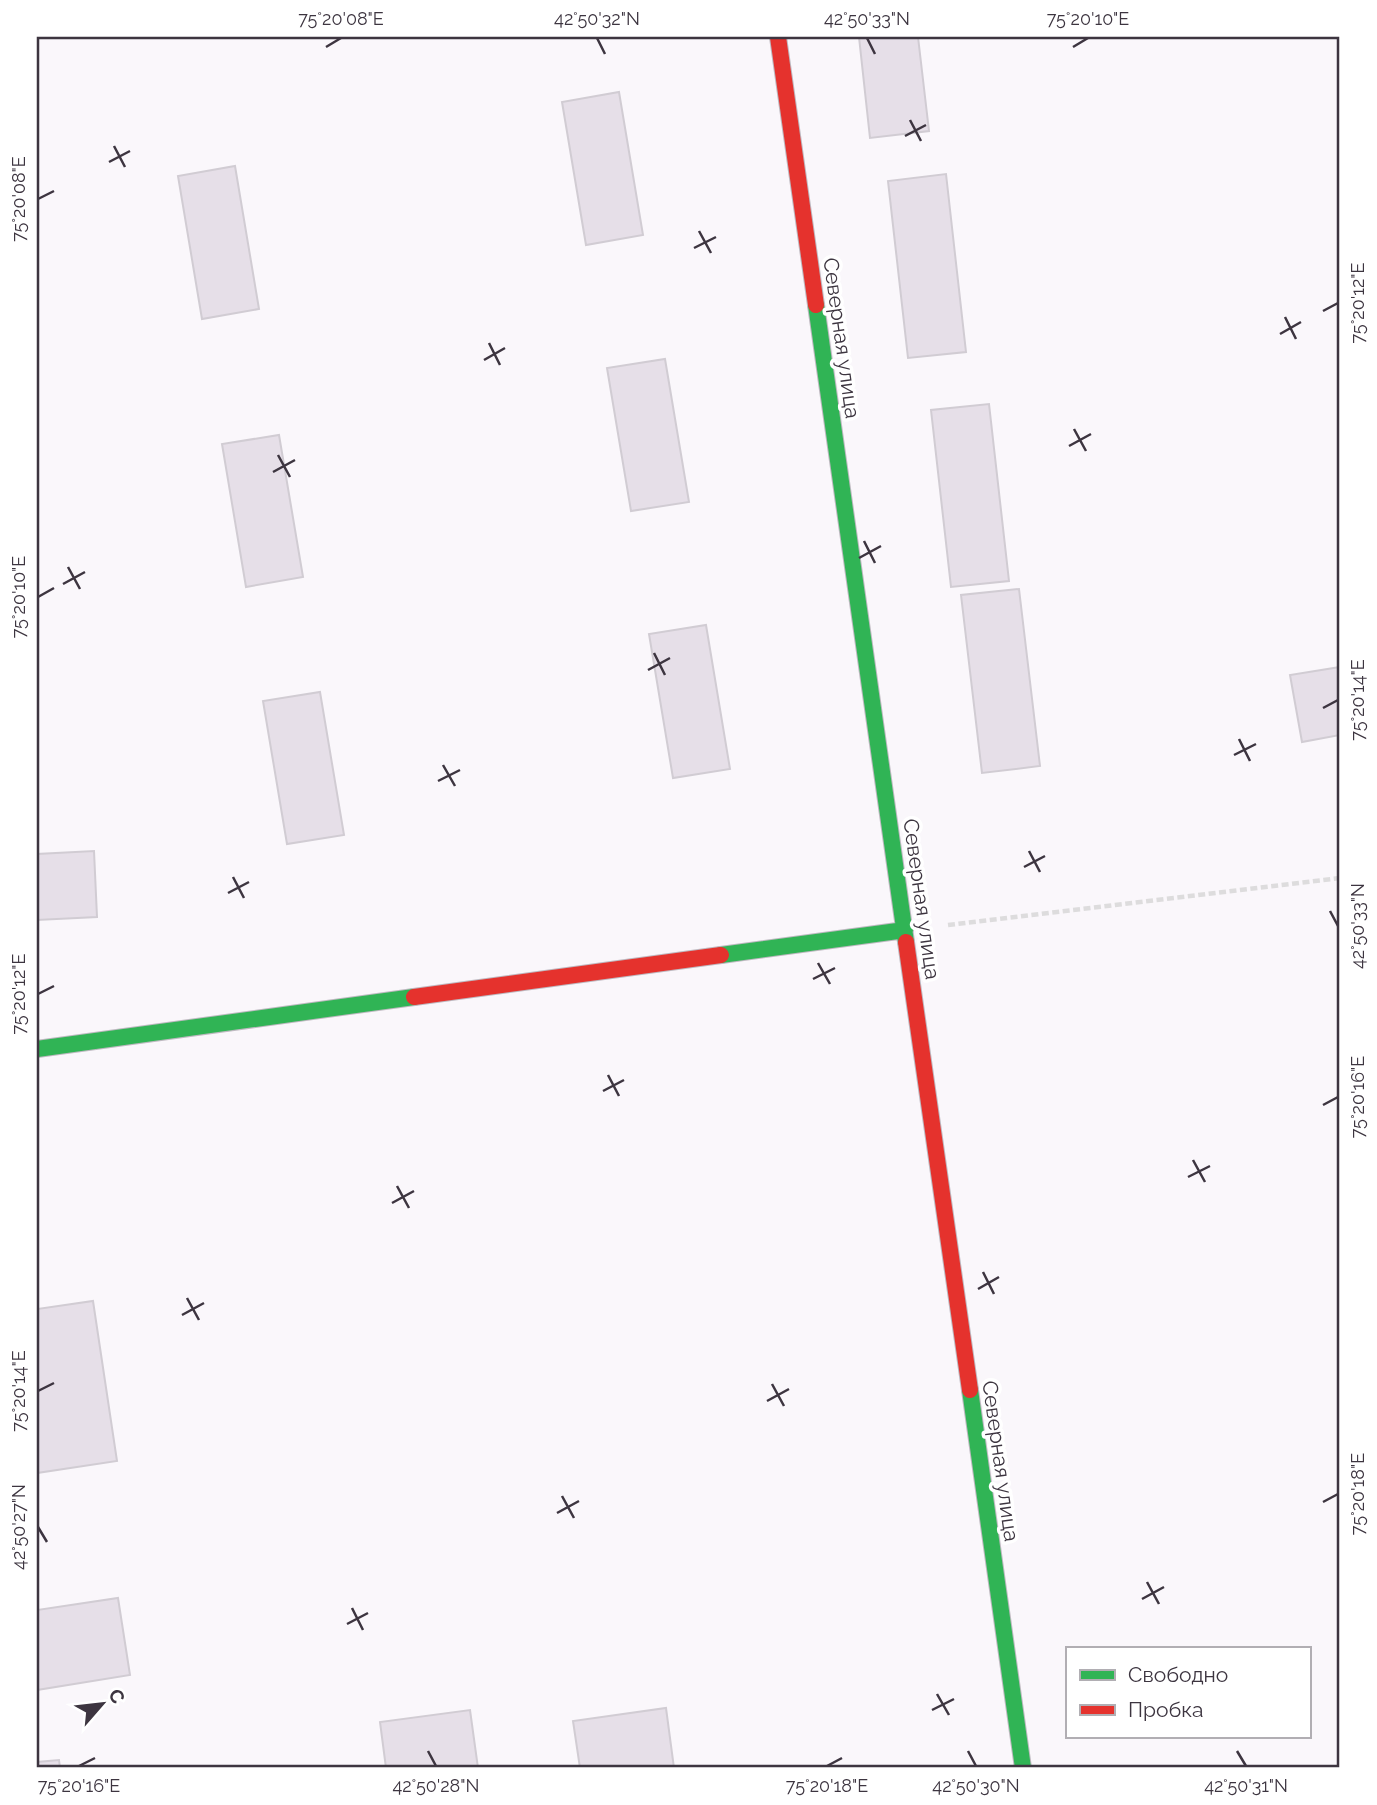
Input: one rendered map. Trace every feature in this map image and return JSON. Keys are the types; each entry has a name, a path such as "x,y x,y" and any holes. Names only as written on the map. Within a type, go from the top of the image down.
{"street":[{"name":"Северная улица","path":"778,37 1023,1768"},
{"path":"37,1049 905,930"}],"path":[{"path":"905,930 1340,878"}],"building":[{"path":"859,37 918,37 929,131 870,138"},
{"path":"619,92 643,235 586,245 562,102"},
{"path":"235,166 259,309 202,319 178,176"},
{"path":"946,174 966,352 908,358 888,181"},
{"path":"665,359 689,502 631,511 607,368"},
{"path":"989,404 1009,581 951,587 931,410"},
{"path":"279,435 303,577 246,587 222,444"},
{"path":"1019,589 1040,766 982,773 961,595"},
{"path":"706,625 730,769 673,778 649,634"},
{"path":"1340,667 1340,735 1302,742 1290,675"},
{"path":"320,692 344,835 287,844 263,701"},
{"path":"94,851 97,917 37,920 37,854"},
{"path":"93,1301 117,1461 37,1473 37,1309"},
{"path":"118,1598 130,1675 37,1690 37,1610"},
{"path":"666,1708 674,1768 580,1768 573,1721"},
{"path":"470,1710 478,1768 386,1768 380,1722"},
{"path":"59,1760 60,1768 37,1768 37,1762"}],"traffic: fast":[{"path":"816,305 906,942"},
{"path":"721,955 905,930"},
{"path":"37,1049 414,997"},
{"path":"970,1390 1023,1768"}],"traffic: jam":[{"path":"778,37 816,305"},
{"path":"906,942 970,1390"},
{"path":"414,997 721,955"}]}
